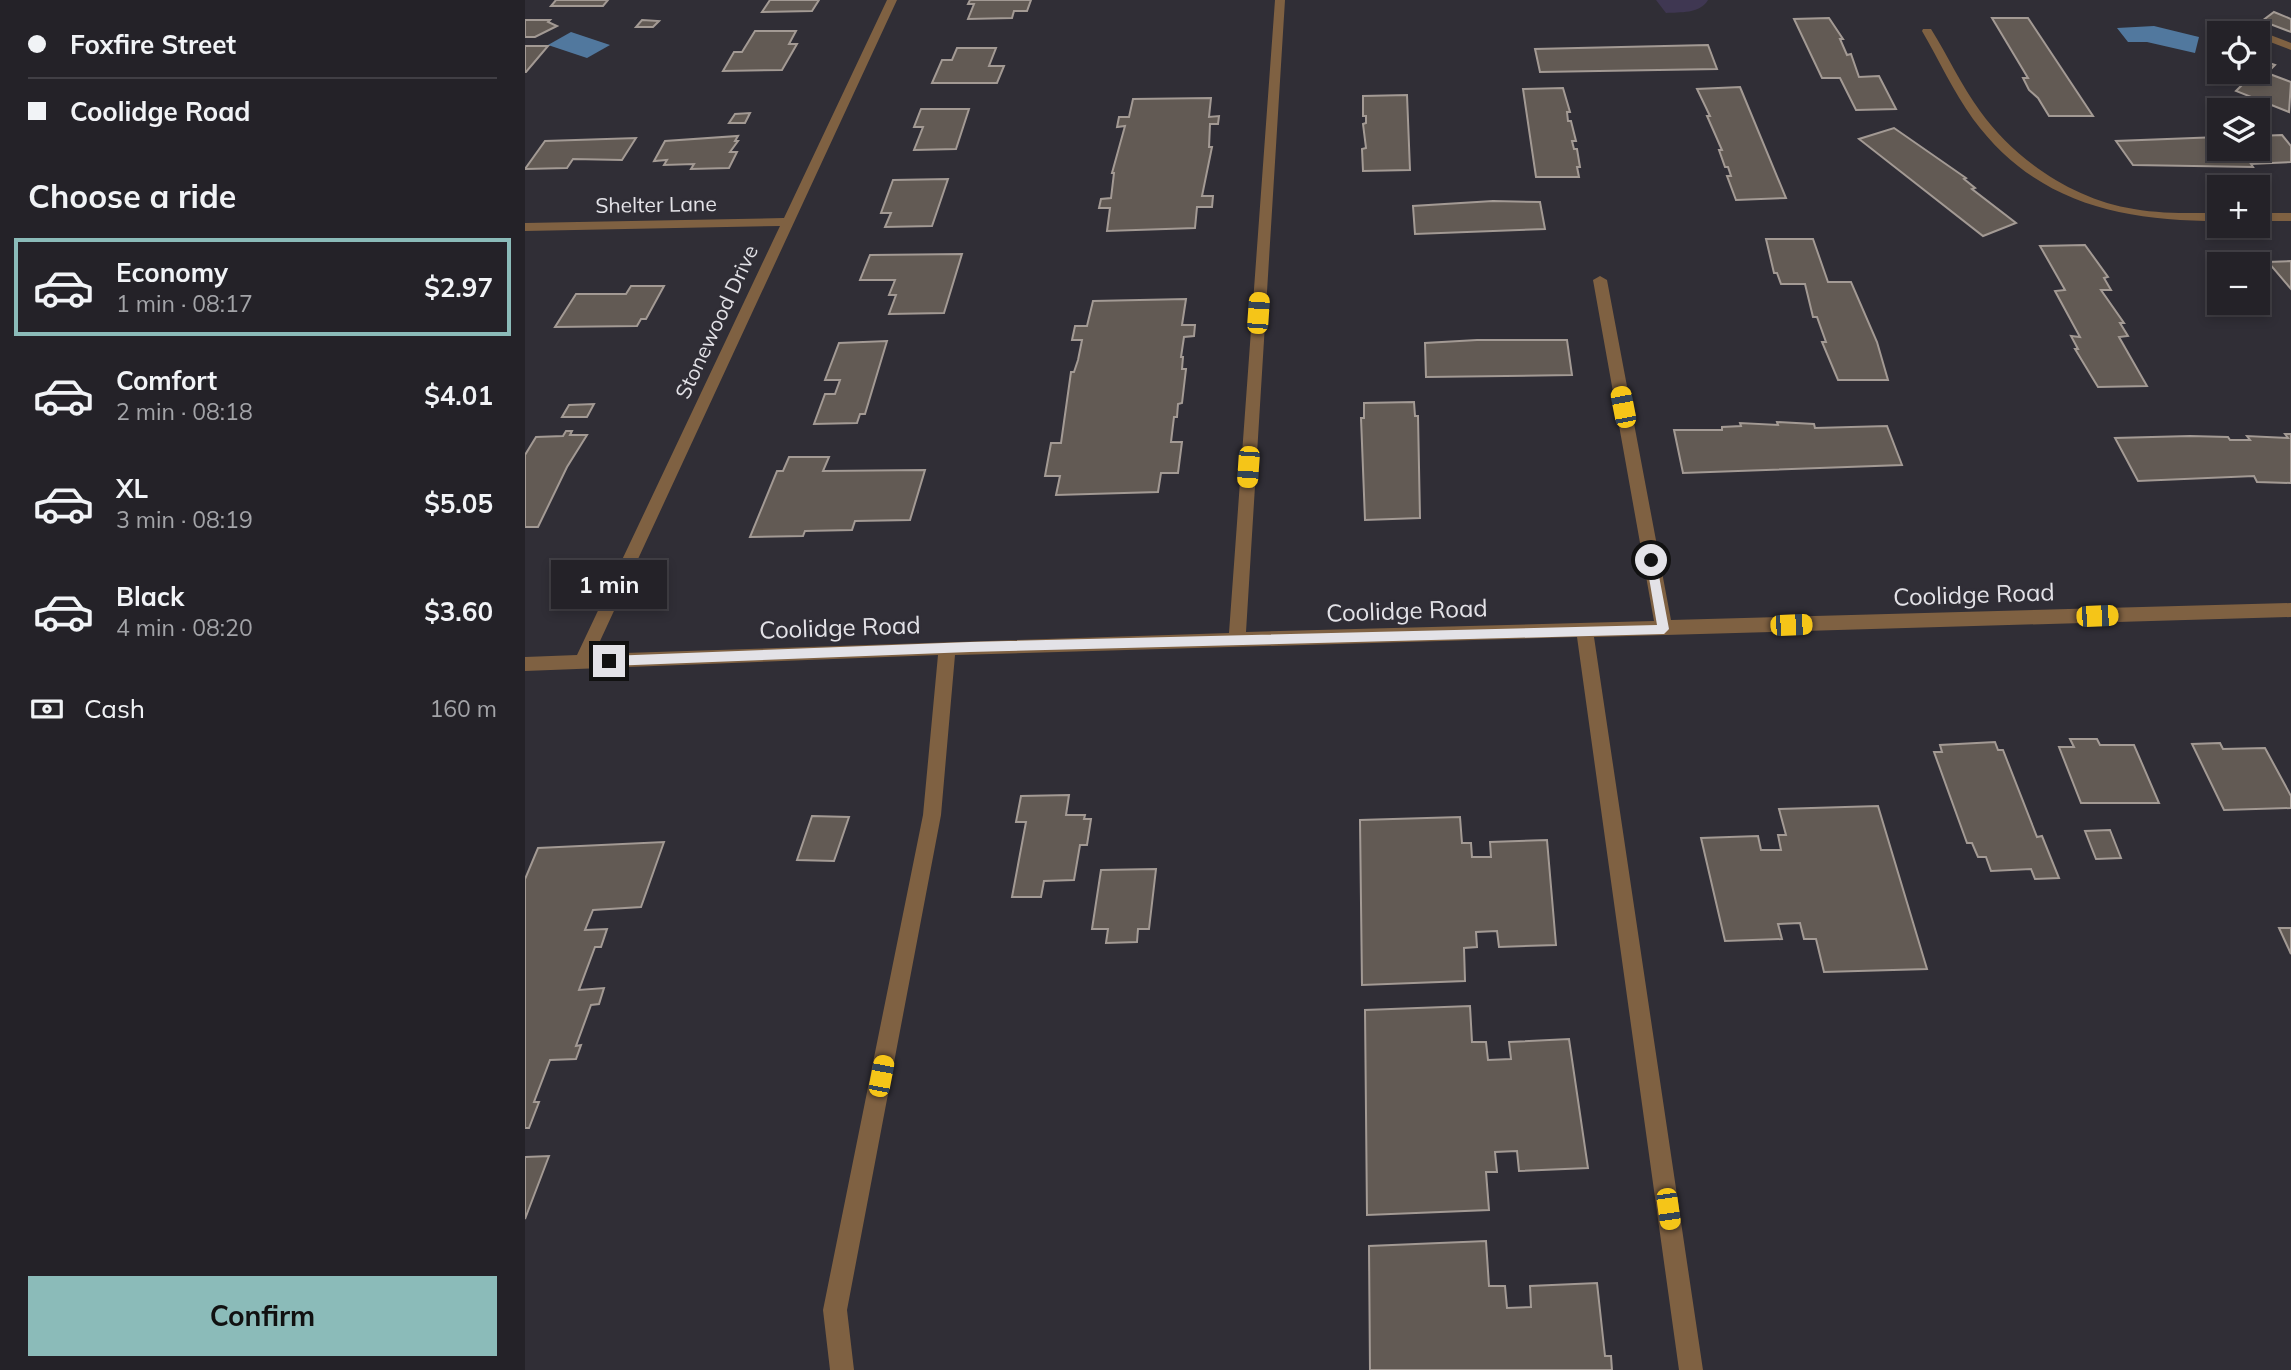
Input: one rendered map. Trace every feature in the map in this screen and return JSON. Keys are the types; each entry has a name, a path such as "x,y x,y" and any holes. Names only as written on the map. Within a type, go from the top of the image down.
{"street":[{"name":"Stonewood Drive","path":"582,662 892,0"},
{"path":"1237,640 1280,0"},
{"path":"1927,31 1984,125 2010,154 2036,173 2067,190 2105,205 2153,216 2207,217"},
{"path":"2270,38 2291,47"},
{"path":"2270,217 2291,217"},
{"name":"Shelter Lane","path":"525,227 787,222"},
{"path":"1600,280 1664,629"},
{"name":"Coolidge Road","path":"525,664 947,648 2291,610"},
{"path":"1585,631 1691,1370"},
{"path":"842,1370 835,1310 932,815 947,648"}],"shaded area":[{"path":"1656,0 1708,0 1695,10 1666,13"}],"water":[{"path":"2154,26 2199,37 2195,53 2147,42 2128,42 2117,28"},
{"path":"571,32 610,45 587,58 548,45"}],"building":[{"path":"556,0 608,0 603,6 551,6"},
{"path":"770,0 819,0 812,11 762,12"},
{"path":"970,0 1031,0 1027,11 1014,11 1012,18 968,19 974,4 968,4"},
{"path":"2274,12 2291,19 2291,32 2270,24 2270,21 2262,21"},
{"path":"1829,18 1843,39 1840,39 1847,55 1851,54 1859,77 1879,76 1896,109 1856,110 1840,78 1822,78 1794,19"},
{"path":"1992,18 2028,18 2093,116 2049,116 2038,98 2029,90 2023,78 2028,78"},
{"path":"525,20 550,20 548,22 557,26 535,37 525,37"},
{"path":"642,20 659,21 653,27 636,27"},
{"path":"755,31 796,31 789,44 797,44 782,70 723,71 734,52 742,52"},
{"path":"1708,45 1717,69 1540,72 1535,49"},
{"path":"525,46 548,46 526,72 525,72"},
{"path":"957,48 996,48 989,66 1004,66 997,83 932,83 942,60 952,60"},
{"path":"2270,74 2291,82 2289,112 2270,104 2270,98 2254,98 2236,91 2243,84 2270,84"},
{"path":"1740,87 1786,198 1736,200 1727,176 1731,176 1728,167 1725,167 1719,150 1722,150 1707,116 1710,116 1697,89"},
{"path":"1563,88 1570,112 1567,112 1568,121 1571,121 1576,141 1572,141 1574,149 1577,149 1579,177 1536,177 1523,89"},
{"path":"1407,95 1410,170 1363,171 1362,149 1366,148 1363,124 1366,123 1366,116 1363,116 1363,96"},
{"path":"1211,98 1209,117 1219,116 1218,124 1210,124 1209,147 1212,147 1202,196 1213,196 1212,207 1197,207 1195,228 1107,231 1110,208 1099,208 1101,199 1111,198 1112,173 1125,126 1117,127 1119,117 1129,117 1133,99"},
{"path":"921,109 969,109 956,149 914,150 923,127 914,127"},
{"path":"750,113 745,123 729,123 735,114"},
{"path":"1894,128 1966,178 1964,179 1975,188 1972,189 2016,223 1983,236 1859,139"},
{"path":"2270,135 2282,135 2291,146 2291,162 2251,164 2253,167 2133,165 2116,141 2207,137 2207,161 2270,161"},
{"path":"738,136 735,141 738,141 730,152 737,152 729,168 691,169 694,164 664,165 667,160 654,161 665,141"},
{"path":"636,138 622,160 573,159 567,168 525,169 545,141"},
{"path":"948,179 932,226 885,227 891,213 881,213 893,180"},
{"path":"1493,201 1540,202 1545,229 1415,234 1413,206"},
{"path":"1766,239 1813,239 1828,282 1851,282 1877,342 1888,380 1838,380 1822,342 1826,342 1817,317 1813,317 1805,284 1781,284 1777,273 1774,273"},
{"path":"2085,245 2108,277 2104,278 2111,290 2101,290 2124,323 2120,323 2128,336 2119,337 2147,386 2098,387 2075,349 2078,349 2071,336 2080,337 2055,291 2065,290 2040,246"},
{"path":"962,254 944,313 889,314 896,295 889,295 895,280 860,280 870,255"},
{"path":"2291,261 2291,289 2270,264 2270,262"},
{"path":"631,286 664,286 646,319 641,319 637,326 555,327 576,294 626,294"},
{"path":"1186,299 1182,325 1195,325 1194,336 1184,337 1181,357 1182,369 1186,369 1182,403 1178,404 1177,417 1174,417 1171,442 1182,442 1178,473 1161,473 1158,492 1056,495 1060,476 1045,476 1051,443 1061,443 1071,372 1074,372 1082,340 1072,340 1075,326 1087,326 1093,301"},
{"path":"1567,340 1572,375 1426,377 1425,343"},
{"path":"887,341 865,414 860,414 857,423 814,424 825,394 835,394 840,380 825,380 839,343"},
{"path":"1414,402 1415,416 1418,416 1420,518 1365,520 1361,418 1364,418 1364,403"},
{"path":"594,404 587,417 562,417 569,405"},
{"path":"1777,422 1814,424 1815,428 1887,426 1902,465 1683,473 1674,430 1722,430 1722,427 1741,426 1740,423 1778,425"},
{"path":"566,431 572,431 570,435 587,435 567,467 538,527 525,527 525,455 536,437 563,436"},
{"path":"2285,434 2291,434 2291,483 2257,482 2254,476 2138,481 2115,438 2190,436 2250,440 2247,436 2288,438"},
{"path":"789,457 829,457 823,471 925,470 910,520 855,521 852,530 805,531 803,536 750,537 777,471 783,471"},
{"path":"2070,739 2097,739 2100,745 2134,745 2159,803 2081,803 2059,747 2074,747"},
{"path":"1995,742 1998,750 2003,750 2037,837 2042,836 2059,878 2035,879 2031,869 1991,871 1986,857 1978,857 1972,843 1967,843 1934,752 1942,752 1940,745"},
{"path":"2220,743 2223,749 2265,748 2291,796 2291,808 2224,810 2192,744"},
{"path":"1069,795 1066,815 1085,815 1084,819 1091,819 1087,845 1080,845 1074,880 1044,881 1041,897 1012,897 1026,822 1016,822 1021,796"},
{"path":"1878,806 1927,969 1824,972 1816,939 1804,939 1800,923 1778,924 1782,939 1725,941 1701,838 1758,836 1761,850 1781,850 1778,835 1786,835 1779,809"},
{"path":"812,816 849,817 834,861 797,860"},
{"path":"1460,817 1462,843 1471,843 1472,857 1491,857 1490,842 1547,840 1556,945 1499,947 1497,931 1476,932 1477,947 1464,948 1465,981 1362,985 1360,820"},
{"path":"2110,830 2121,858 2096,859 2085,831"},
{"path":"664,842 641,907 593,910 585,930 607,929 601,947 595,947 579,990 604,988 599,1004 591,1005 576,1046 581,1045 576,1059 550,1060 534,1102 539,1102 529,1128 525,1128 525,879 538,848"},
{"path":"1156,869 1149,929 1138,929 1137,942 1106,943 1108,929 1092,929 1101,870"},
{"path":"2279,928 2291,928 2291,954"},
{"path":"1470,1006 1472,1042 1486,1042 1488,1060 1511,1059 1509,1042 1569,1039 1588,1168 1519,1171 1517,1151 1495,1152 1497,1172 1486,1172 1489,1210 1367,1215 1365,1010"},
{"path":"549,1156 525,1219 525,1157"},
{"path":"1486,1241 1489,1286 1505,1286 1507,1308 1531,1307 1530,1286 1597,1283 1605,1356 1611,1356 1612,1370 1370,1370 1369,1246"}],"route":[{"path":"609,661 970,647 1664,629 1651,560"}]}
